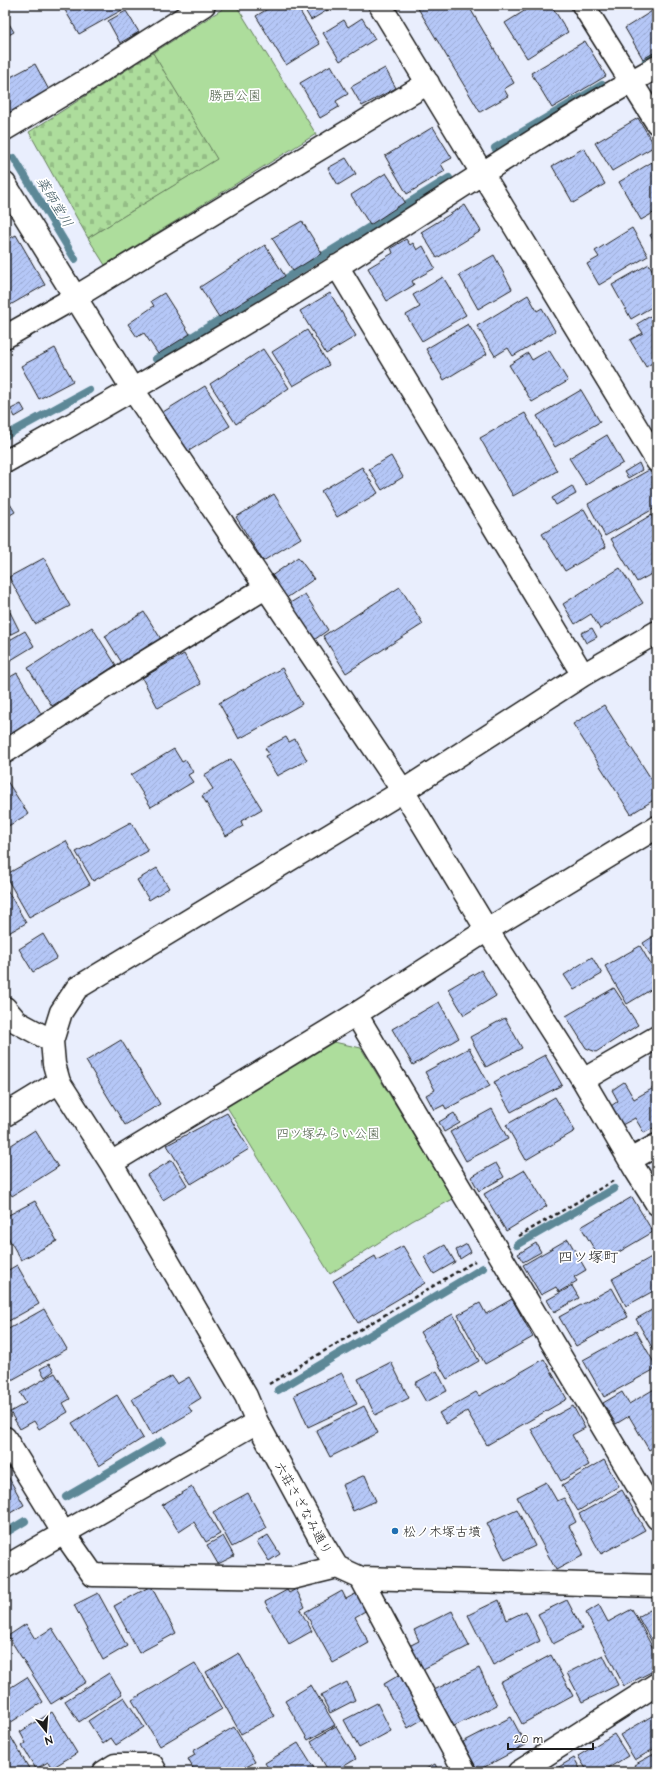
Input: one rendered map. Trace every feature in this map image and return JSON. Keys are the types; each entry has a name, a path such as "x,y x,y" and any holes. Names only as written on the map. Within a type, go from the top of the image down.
{"street":[{"path":"5,129 87,80 204,5"},
{"path":"380,5 657,461"},
{"path":"583,5 657,124"},
{"path":"5,462 133,390 337,266 483,173 657,67"},
{"path":"5,336 74,298 428,83"},
{"path":"5,184 74,298 133,390 403,791 487,930 584,1080 657,1204"},
{"path":"337,266 583,675"},
{"path":"5,752 117,679 265,588"},
{"path":"5,1008 17,1022 52,1041 61,1012 77,988 403,791 583,675 657,632"},
{"path":"111,1163 356,1014 487,930 657,827"},
{"path":"356,1014 657,1518"},
{"path":"584,1080 657,1037"},
{"name":"六荘さざなみ通り","path":"52,1041 54,1064 60,1082 111,1163 246,1396 257,1422 337,1567 361,1578 657,1586"},
{"path":"5,1115 60,1082"},
{"path":"630,1160 657,1145"},
{"path":"5,1567 63,1532 257,1422"},
{"path":"5,1438 63,1532 93,1574 292,1578 337,1567"},
{"path":"361,1578 465,1772"},
{"path":"519,1772 657,1684"},
{"path":"104,1772 115,1765 152,1765 156,1772"}],"path":[{"path":"246,1396 272,1383 496,1249 619,1178"}],"green space":[{"name":"勝西公園","path":"229,5 236,5 316,134 105,265 88,238 217,159 153,53"},
{"path":"153,53 218,159 88,238 29,132"},
{"name":"四ツ塚みらい公園","path":"334,1042 361,1048 453,1199 412,1221 330,1274 227,1107"}],"building":[{"path":"62,5 119,5 122,10 79,34"},
{"path":"274,5 296,5 320,44 286,65 256,16"},
{"path":"302,5 336,5 311,20"},
{"path":"416,5 468,5 514,83 504,89 508,96 480,112"},
{"path":"534,5 551,5 568,32 527,58 505,23"},
{"path":"657,8 657,51 643,59 625,28"},
{"path":"126,11 139,32 120,43 108,21"},
{"path":"5,17 14,32 5,37"},
{"path":"362,18 375,39 340,61 323,33 344,20 348,27"},
{"path":"585,41 606,76 552,108 531,73"},
{"path":"35,64 50,92 5,116 5,80"},
{"path":"331,65 348,94 336,101 339,107 320,118 300,83"},
{"path":"385,68 396,88 362,106 351,87"},
{"path":"638,118 655,146 612,171 595,143"},
{"path":"433,127 452,158 441,164 445,171 407,194 385,156"},
{"path":"584,148 605,184 573,203 552,166"},
{"path":"346,158 356,174 338,185 328,168"},
{"path":"652,162 657,170 657,211 641,220 619,182"},
{"path":"386,173 405,202 370,225 351,195"},
{"path":"465,205 481,231 437,258 421,232"},
{"path":"302,221 322,253 293,271 272,238"},
{"path":"632,228 648,256 599,285 587,264 599,257 595,251"},
{"path":"657,231 657,247 650,235"},
{"path":"16,235 45,285 5,308 5,241"},
{"path":"406,239 410,245 413,243 417,250 423,246 435,268 412,281 414,285 387,301 368,268 393,253 391,248"},
{"path":"265,245 285,276 219,317 200,287"},
{"path":"494,255 512,289 478,309 459,275"},
{"path":"649,264 657,279 657,304 631,319 612,285"},
{"path":"443,277 466,315 422,341 406,315 420,307 413,295"},
{"path":"164,293 190,334 158,354 144,333 137,337 128,324 154,306 151,301"},
{"path":"330,293 356,336 326,354 300,311"},
{"path":"528,295 537,311 542,308 555,331 513,356 508,348 495,356 477,326"},
{"path":"657,312 657,360 646,367 630,340 643,333 637,324"},
{"path":"468,324 487,354 444,380 426,349"},
{"path":"307,330 329,365 293,386 272,352"},
{"path":"55,348 73,381 39,399 21,366"},
{"path":"263,349 289,388 236,424 210,384"},
{"path":"549,350 568,381 532,402 509,365 528,353 532,360"},
{"path":"205,386 230,426 187,452 163,412"},
{"path":"581,390 600,422 555,447 537,416"},
{"path":"21,404 25,411 15,417 11,409"},
{"path":"525,413 557,471 513,496 480,438"},
{"path":"607,435 623,463 586,485 569,458"},
{"path":"391,456 403,477 382,490 369,469"},
{"path":"639,463 642,470 628,478 624,472"},
{"path":"362,467 378,493 337,517 321,491"},
{"path":"649,470 657,484 657,507 605,536 588,504"},
{"path":"572,486 576,494 556,505 552,498"},
{"path":"274,494 301,538 263,561 236,517"},
{"path":"5,496 15,512 5,518"},
{"path":"584,509 606,547 565,571 542,534"},
{"path":"651,515 657,524 657,571 637,582 611,539"},
{"path":"298,557 314,579 285,599 270,577"},
{"path":"44,558 70,606 35,624 9,577"},
{"path":"620,568 643,603 600,629 591,614 575,624 563,604"},
{"path":"400,587 423,624 346,673 323,636"},
{"path":"305,594 328,630 314,640 290,603"},
{"path":"10,612 19,630 7,636 5,632 5,615"},
{"path":"144,612 161,639 122,663 105,636"},
{"path":"92,627 116,665 52,706 28,668"},
{"path":"592,628 597,637 586,643 581,633"},
{"path":"25,631 34,646 11,660 5,651 11,645 8,641"},
{"path":"184,654 201,684 158,708 142,678"},
{"path":"282,668 302,704 239,739 219,703"},
{"path":"17,673 42,715 5,738 5,680"},
{"path":"604,705 657,788 657,798 631,814 573,724"},
{"path":"286,737 289,742 295,739 307,760 277,776 265,756 269,754 265,748"},
{"path":"174,749 182,762 186,760 193,772 188,775 193,782 151,807 131,775"},
{"path":"231,759 262,809 241,821 243,826 226,836 202,796 213,789 204,775"},
{"path":"5,778 28,814 5,828"},
{"path":"131,822 148,851 93,881 76,852"},
{"path":"66,841 90,884 29,917 5,875"},
{"path":"157,868 169,888 149,900 137,880"},
{"path":"5,886 26,923 5,935"},
{"path":"43,934 57,958 33,972 19,949"},
{"path":"657,934 657,966 643,943"},
{"path":"640,946 657,975 657,986 627,1004 605,966"},
{"path":"592,957 602,974 574,990 564,975"},
{"path":"481,970 496,996 464,1015 448,989"},
{"path":"614,988 638,1025 596,1052 586,1048 566,1016"},
{"path":"439,1002 459,1038 413,1065 392,1029"},
{"path":"505,1018 522,1048 486,1067 470,1037"},
{"path":"121,1040 160,1104 125,1125 86,1061"},
{"path":"469,1048 490,1086 446,1109 444,1105 434,1110 426,1095 435,1090 425,1072"},
{"path":"545,1055 562,1085 511,1112 494,1082"},
{"path":"624,1082 634,1099 657,1086 657,1126 644,1133 635,1118 622,1125 611,1106 618,1101 612,1090"},
{"path":"555,1097 575,1131 526,1160 506,1125"},
{"path":"492,1109 508,1139 466,1161 450,1132"},
{"path":"227,1113 249,1149 191,1184 167,1145"},
{"path":"454,1113 460,1123 444,1132 439,1122"},
{"path":"35,1130 58,1167 12,1196 5,1185 5,1149"},
{"path":"172,1160 187,1185 163,1200 147,1175"},
{"path":"496,1163 504,1177 479,1191 471,1177"},
{"path":"525,1170 547,1206 506,1231 484,1194"},
{"path":"632,1197 653,1232 602,1262 581,1227"},
{"path":"35,1201 57,1241 21,1260 5,1232 5,1217"},
{"path":"568,1239 586,1270 574,1277 577,1281 559,1292 556,1287 541,1295 523,1265"},
{"path":"536,1243 541,1252 523,1262 518,1254"},
{"path":"467,1244 471,1252 460,1259 456,1250"},
{"path":"445,1245 455,1262 434,1274 424,1257"},
{"path":"403,1246 425,1283 358,1323 333,1281 375,1256 377,1260"},
{"path":"657,1254 657,1289 626,1306 612,1279"},
{"path":"17,1265 39,1304 5,1323 5,1272"},
{"path":"572,1286 579,1298 554,1312 547,1300"},
{"path":"612,1288 628,1317 576,1346 559,1317"},
{"path":"512,1299 533,1337 485,1364 458,1315 480,1303 486,1314"},
{"path":"657,1307 657,1349 654,1351 636,1319"},
{"path":"44,1309 67,1349 10,1381 5,1372 5,1331"},
{"path":"453,1314 479,1361 447,1379 420,1332"},
{"path":"636,1331 657,1368 604,1397 583,1360"},
{"path":"544,1359 567,1399 487,1445 467,1411 446,1424 439,1413 476,1392 479,1396"},
{"path":"391,1362 409,1398 375,1415 358,1379"},
{"path":"49,1364 54,1371 45,1377 40,1369"},
{"path":"437,1371 447,1391 426,1402 415,1383"},
{"path":"55,1373 70,1399 63,1403 68,1412 39,1429 34,1421 20,1429 10,1412 26,1403 20,1393"},
{"path":"342,1373 357,1404 308,1427 294,1395"},
{"path":"172,1376 177,1384 189,1377 201,1398 188,1406 192,1412 152,1435 132,1399"},
{"path":"656,1388 657,1445 649,1450 629,1416 616,1424 603,1403 622,1392 629,1404"},
{"path":"117,1395 143,1438 99,1466 72,1423"},
{"path":"364,1406 378,1433 330,1457 316,1430"},
{"path":"573,1406 585,1428 572,1435 589,1465 561,1481 531,1429"},
{"path":"604,1460 619,1486 578,1511 562,1485"},
{"path":"5,1471 24,1505 5,1516"},
{"path":"365,1475 376,1501 353,1511 342,1485"},
{"path":"546,1482 557,1501 564,1498 576,1522 569,1526 584,1555 556,1570 517,1497"},
{"path":"192,1487 220,1534 206,1542 194,1522 179,1532 162,1505"},
{"path":"622,1490 645,1530 601,1554 579,1514"},
{"path":"248,1493 267,1528 232,1547 213,1512"},
{"path":"517,1509 535,1546 505,1560 487,1523"},
{"path":"268,1535 280,1554 269,1561 257,1542"},
{"path":"223,1536 234,1556 218,1564 207,1545"},
{"path":"151,1586 176,1633 139,1653 114,1606"},
{"path":"296,1589 305,1607 300,1610 312,1631 289,1644 265,1602 287,1590 289,1593"},
{"path":"342,1591 346,1599 357,1593 367,1610 355,1617 369,1643 333,1663 305,1612"},
{"path":"98,1593 127,1646 103,1660 74,1605"},
{"path":"499,1600 507,1620 526,1611 540,1641 493,1665 468,1615"},
{"path":"567,1600 582,1629 553,1644 538,1614"},
{"path":"599,1605 608,1622 632,1609 657,1656 657,1669 624,1686 586,1613"},
{"path":"657,1606 657,1651 638,1617"},
{"path":"452,1611 469,1646 421,1670 409,1646 419,1641 414,1630"},
{"path":"26,1624 35,1639 52,1628 86,1682 51,1704 8,1636"},
{"path":"239,1653 274,1716 241,1734 206,1672"},
{"path":"551,1655 573,1696 522,1724 500,1682"},
{"path":"603,1655 618,1685 582,1702 567,1673"},
{"path":"195,1663 222,1709 160,1746 132,1700"},
{"path":"479,1668 497,1705 450,1728 432,1691"},
{"path":"109,1673 122,1694 79,1722 65,1701"},
{"path":"401,1674 425,1718 408,1728 384,1684"},
{"path":"27,1677 43,1702 5,1726 5,1691"},
{"path":"347,1682 355,1700 330,1713 321,1695"},
{"path":"311,1685 335,1725 308,1740 285,1701"},
{"path":"124,1697 144,1727 116,1745 111,1738 103,1744 88,1721"},
{"path":"377,1703 391,1731 359,1748 344,1720"},
{"path":"52,1712 77,1753 52,1768 48,1762 36,1769 22,1746 26,1743 20,1732"},
{"path":"657,1713 657,1747 635,1760 620,1735"},
{"path":"511,1717 526,1745 477,1771 463,1742"},
{"path":"336,1726 356,1759 334,1772 329,1772 311,1741"},
{"path":"234,1727 255,1762 238,1772 195,1772 188,1759 195,1755 193,1751"},
{"path":"614,1734 628,1756 602,1772 588,1772 578,1756"},
{"path":"11,1737 31,1772 5,1772 5,1741"},
{"path":"298,1743 315,1770 312,1772 271,1772 265,1763"},
{"path":"654,1754 657,1759 657,1772 638,1772 634,1765"},
{"path":"574,1758 582,1772 559,1772 557,1768"},
{"path":"435,1764 439,1772 421,1772"}],"waterway":[{"path":"646,60 657,53"},
{"path":"495,148 602,85"},
{"name":"薬師堂川","path":"14,158 75,259"},
{"path":"156,359 449,178"},
{"name":"薬師堂川","path":"5,436 89,390"},
{"path":"517,1245 614,1189"},
{"path":"278,1390 483,1268"},
{"path":"66,1497 162,1441"},
{"path":"5,1533 25,1521"}],"place":[{"name":"松ノ木塚古墳","path":"395,1531"}],"district":[{"name":"四ツ塚町","path":"588,1257"}]}
